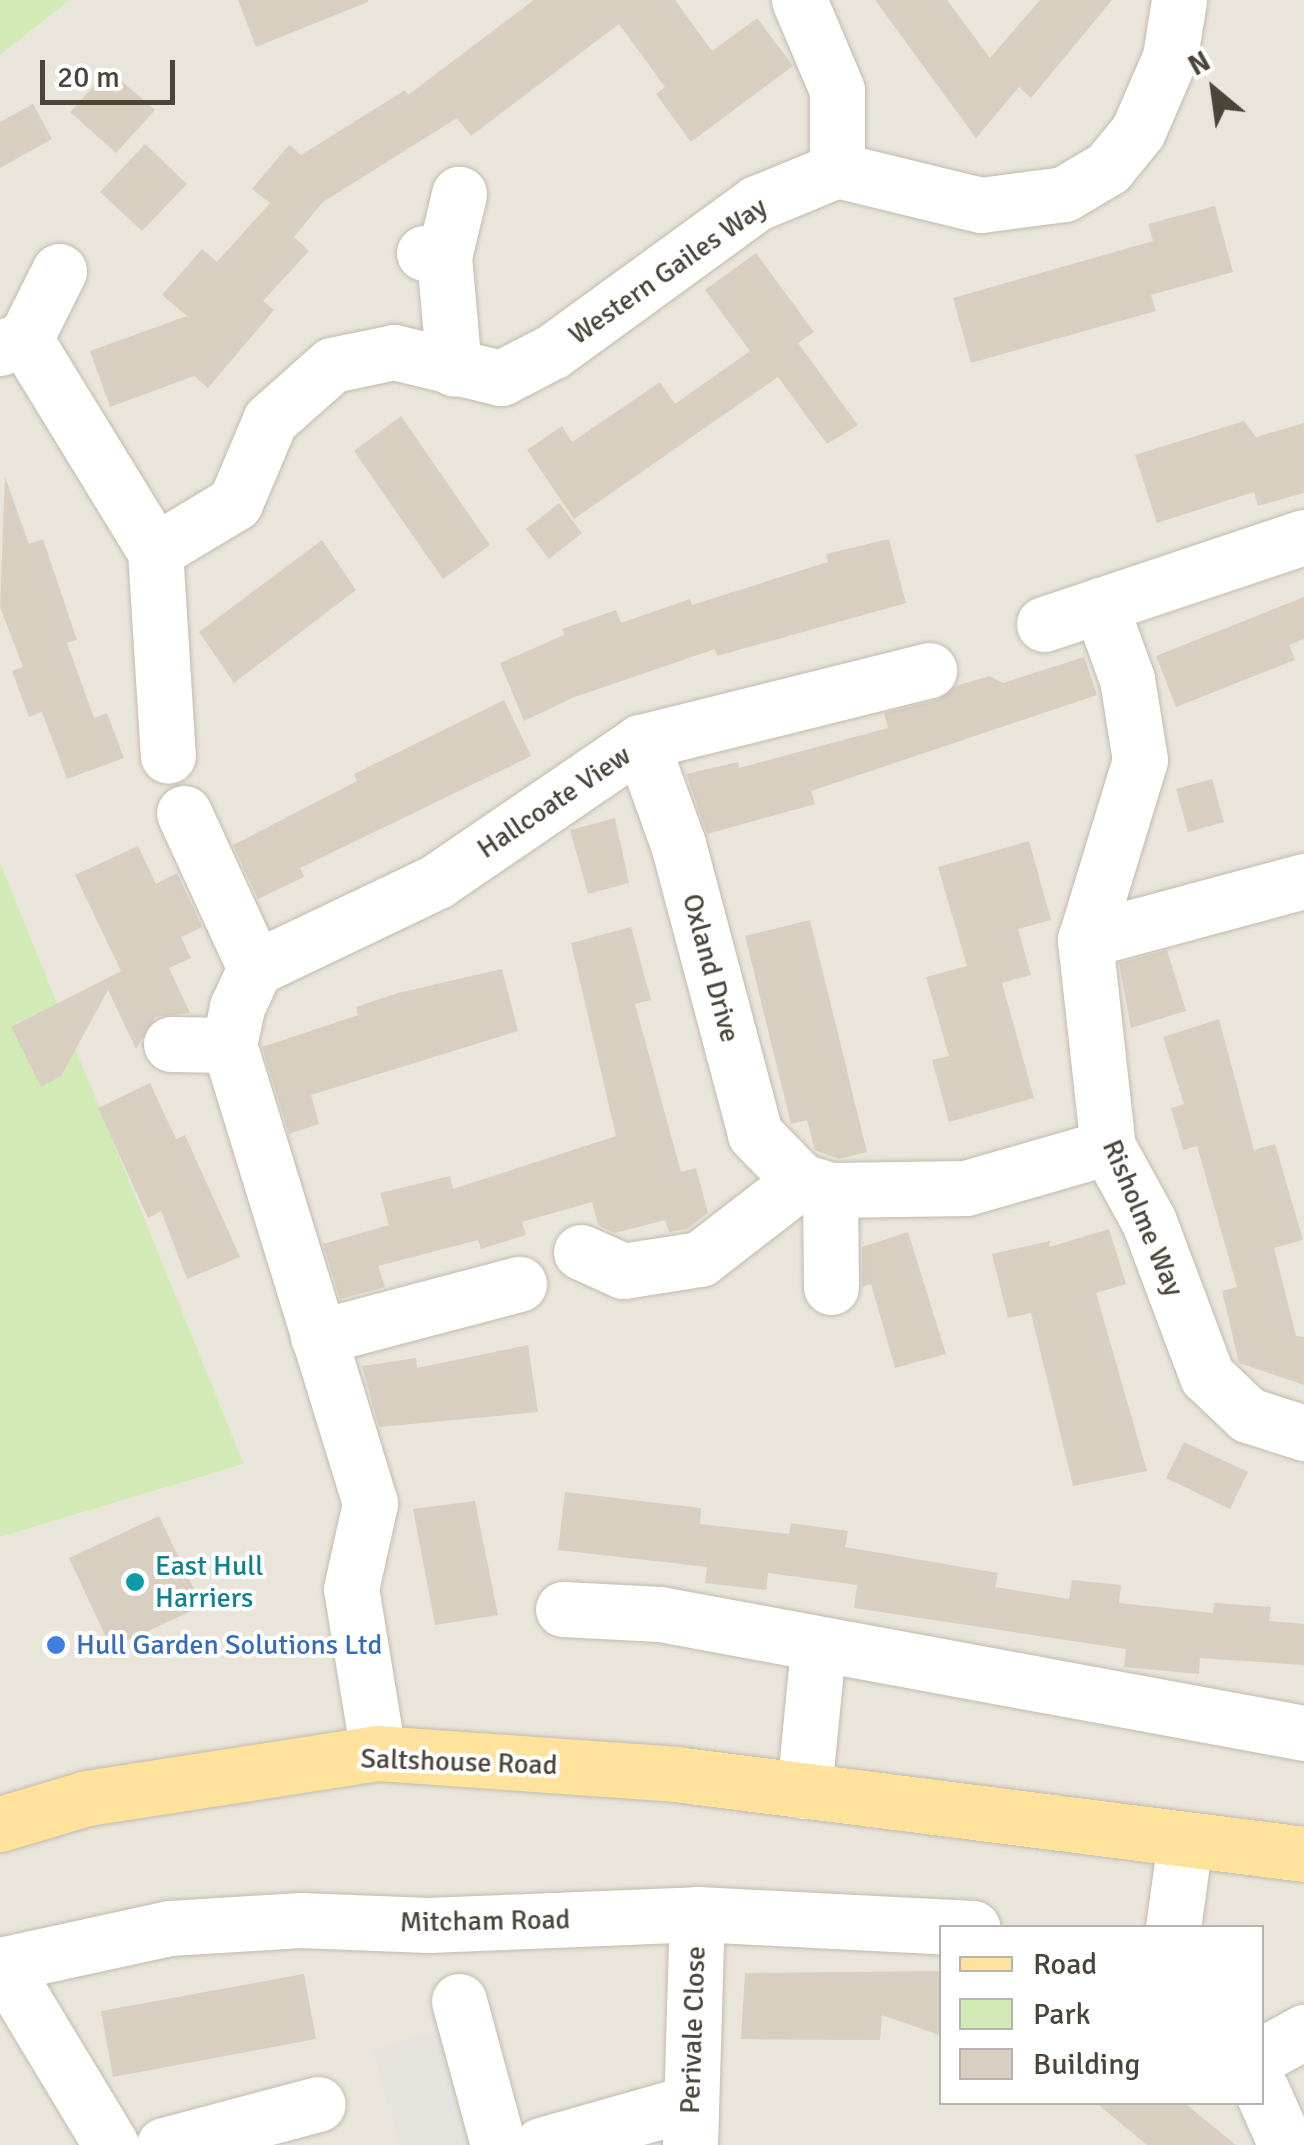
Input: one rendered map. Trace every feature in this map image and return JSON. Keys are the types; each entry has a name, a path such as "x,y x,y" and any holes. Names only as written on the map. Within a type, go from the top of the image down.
{"main road":[{"name":"Saltshouse Road","path":"0,1824 86,1798 378,1753 676,1774 1304,1854"}],"street":[{"path":"798,0 837,90 837,170 981,204 1064,194 1108,168 1138,130 1170,57 1180,0"},
{"name":"Western Gailes Way","path":"155,551 236,503 270,420 332,365 394,352 501,378 758,203 837,170"},
{"path":"454,369 434,255 459,194"},
{"path":"63,254 13,344 155,551 168,756"},
{"path":"1044,624 1304,537"},
{"name":"Risholme Way","path":"1100,605 1127,680 1140,760 1085,940 1108,1147 1149,1222 1207,1376 1248,1415 1304,1433"},
{"name":"Hallcoate View","path":"256,968 437,880 641,742 929,670"},
{"name":"Oxland Drive","path":"641,742 678,844 755,1134 815,1186"},
{"path":"184,813 256,968 237,1007 230,1044 370,1503 350,1589 378,1753"},
{"path":"1085,940 1304,881"},
{"path":"170,1044 230,1044"},
{"path":"581,1252 623,1270 700,1259 815,1186 966,1188 1108,1147"},
{"path":"815,1186 831,1288"},
{"path":"318,1337 519,1284"},
{"path":"563,1610 660,1614 818,1647 1304,1733"},
{"path":"804,1791 818,1647"},
{"path":"1173,1925 1185,1841"},
{"name":"Mitcham Road","path":"1,1965 170,1928 697,1914 939,1926"},
{"name":"Perivale Close","path":"690,2124 697,1914"},
{"path":"1,1965 111,2145"},
{"path":"460,2001 498,2145"},
{"path":"1264,2054 1304,2032"},
{"path":"1264,2096 1286,2145"},
{"path":"164,2145 318,2104"},
{"path":"541,2145 690,2124"}],"shaded area":[{"path":"70,0 1304,0 1304,2145 0,2145 0,1537 244,1464 0,862 0,55"},
{"path":"442,2030 473,2145 399,2145 373,2050"}],"green space":[{"path":"0,0 70,0 0,55"},
{"path":"0,862 244,1464 0,1537"}],"building":[{"path":"238,0 368,0 368,2 256,47"},
{"path":"534,0 675,0 712,51 757,18 793,66 691,142 656,94 665,87 619,24 471,136 457,118 323,202 294,237 309,251 263,301 274,310 208,388 194,376 110,407 90,351 187,316 162,295 202,249 217,262 270,203 252,189 289,145 301,155 405,90 408,95"},
{"path":"875,0 947,0 990,58 1040,0 1112,0 1031,98 1019,87 976,138"},
{"path":"109,70 155,110 116,153 70,112"},
{"path":"33,104 52,139 0,168 0,122"},
{"path":"145,144 187,184 142,231 100,192"},
{"path":"1215,206 1233,272 1151,295 1156,311 971,363 953,298 1153,241 1148,224"},
{"path":"756,253 814,332 798,343 858,425 827,444 778,377 574,519 527,450 562,426 572,442 660,382 675,404 750,351 705,290"},
{"path":"401,416 490,545 443,579 354,451"},
{"path":"1244,421 1256,437 1304,423 1304,493 1258,506 1254,492 1157,523 1135,455"},
{"path":"5,477 29,544 43,539 77,640 67,643 94,718 107,713 124,758 67,779 42,712 29,717 12,671 23,667 0,607"},
{"path":"559,503 582,533 549,559 526,529"},
{"path":"889,539 906,603 717,656 715,649 572,698 524,721 500,663 564,635 562,629 616,610 621,623 690,599 692,605 828,562 826,554"},
{"path":"322,540 356,590 234,683 199,632"},
{"path":"1304,597 1304,639 1289,645 1295,660 1176,707 1156,656"},
{"path":"1084,657 1097,695 811,791 815,804 707,834 686,774 738,762 739,768 888,728 884,713 937,700 955,686 990,676 1003,683"},
{"path":"504,700 531,756 300,868 304,877 258,899 233,845 357,781 354,774"},
{"path":"1212,779 1224,822 1188,832 1176,789"},
{"path":"615,818 629,883 588,894 570,830"},
{"path":"1029,841 1051,920 1018,929 1031,975 1002,983 1034,1098 949,1122 932,1060 949,1056 926,977 967,966 938,867"},
{"path":"138,846 156,884 177,873 202,927 181,937 191,958 169,968 190,1013 155,1017 136,1049 108,990 61,1076 41,1087 11,1027 121,971 75,875"},
{"path":"810,920 867,1152 839,1159 815,1150 807,1120 791,1124 745,936"},
{"path":"631,927 651,1000 635,1004 681,1172 696,1168 708,1213 687,1229 669,1232 665,1220 615,1233 598,1225 592,1202 522,1222 526,1235 481,1249 478,1240 378,1266 385,1287 340,1299 323,1244 389,1225 380,1193 450,1176 453,1189 616,1136 571,943"},
{"path":"1167,950 1186,1011 1131,1028 1119,963"},
{"path":"502,969 518,1031 311,1095 319,1124 289,1134 262,1047 358,1015 356,1007 398,993"},
{"path":"1219,1019 1254,1150 1275,1144 1303,1240 1274,1248 1296,1336 1304,1337 1304,1385 1239,1363 1222,1291 1237,1287 1197,1146 1183,1150 1171,1108 1184,1104 1163,1037"},
{"path":"150,1083 176,1139 185,1135 240,1257 187,1279 161,1211 148,1218 98,1108"},
{"path":"1109,1229 1126,1284 1096,1293 1147,1471 1073,1486 1031,1313 1008,1318 992,1254 1050,1241 1049,1247"},
{"path":"908,1232 946,1354 895,1368 871,1284 862,1287 862,1247"},
{"path":"528,1345 538,1412 379,1427 362,1366 416,1358 417,1368"},
{"path":"1184,1442 1248,1472 1230,1509 1166,1478"},
{"path":"565,1492 701,1508 700,1524 789,1534 791,1523 848,1531 845,1547 998,1573 995,1587 1069,1599 1072,1580 1121,1585 1119,1603 1213,1613 1214,1603 1271,1607 1269,1621 1304,1624 1304,1665 1200,1658 1199,1674 1124,1667 1126,1649 854,1608 857,1585 768,1573 766,1590 705,1583 707,1567 558,1550"},
{"path":"475,1501 498,1615 435,1625 413,1509"},
{"name":"East Hull Harriers","path":"159,1516 202,1606 111,1648 69,1558"},
{"path":"939,1971 939,2035 882,2015 880,2040 741,2039 745,1973"},
{"path":"304,1974 316,2039 113,2077 101,2011"},
{"path":"1099,2105 1187,2105 1236,2145 1147,2145"}],"place":[{"name":"East Hull Harriers","path":"135,1582"},
{"name":"Hull Garden Solutions Ltd","path":"56,1645"}]}
